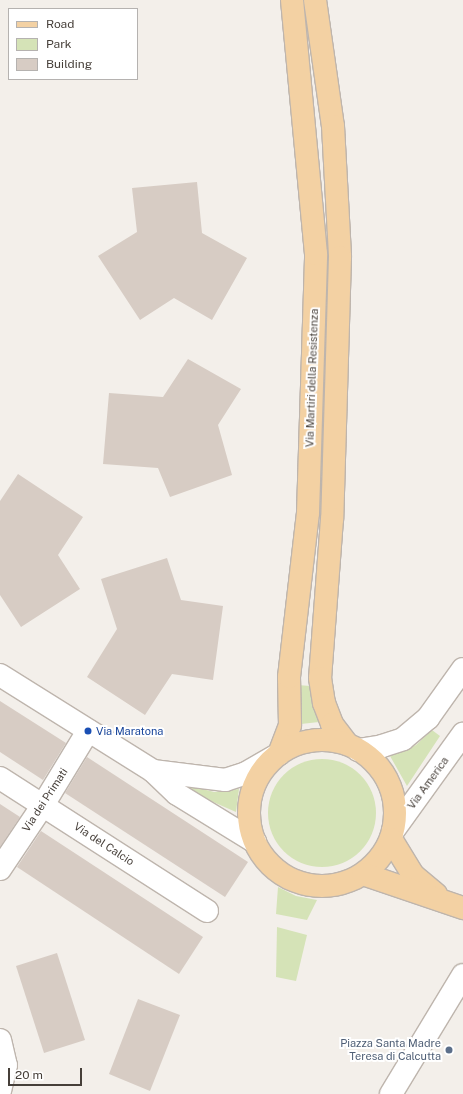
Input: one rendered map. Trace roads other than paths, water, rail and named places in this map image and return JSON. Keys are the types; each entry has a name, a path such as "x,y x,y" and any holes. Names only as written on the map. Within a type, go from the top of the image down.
{"main road":[{"name":"Via Martiri della Resistenza","path":"279,754 290,725 289,677 308,513 316,254 292,0"},
{"name":"Via Martiri della Resistenza","path":"315,0 333,126 340,257 332,519 320,678 324,703 329,717 352,747 376,764 390,786 396,812 392,835 379,860 363,874 348,882 335,885 322,886 300,882 275,869 262,854 255,842 249,814 253,788 260,774 279,754 299,744 321,740 352,747"},
{"path":"392,835 413,875 455,905"},
{"path":"363,874 455,905"}],"street":[{"path":"352,747 382,746 403,739 428,718 463,669"},
{"path":"0,675 153,771 177,794 255,842"},
{"name":"Via dei Primati","path":"0,869 43,805 88,731"},
{"name":"Via America","path":"392,835 463,734"},
{"path":"153,771 225,780 246,773 279,754"},
{"name":"Via del Calcio","path":"0,778 207,911"},
{"path":"391,1094 463,975"},
{"path":"0,1040 6,1065 0,1090"}],"place":[{"name":"Via Maratona","path":"88,731"},
{"name":"Piazza Santa Madre Teresa di Calcutta","path":"449,1050"}]}
